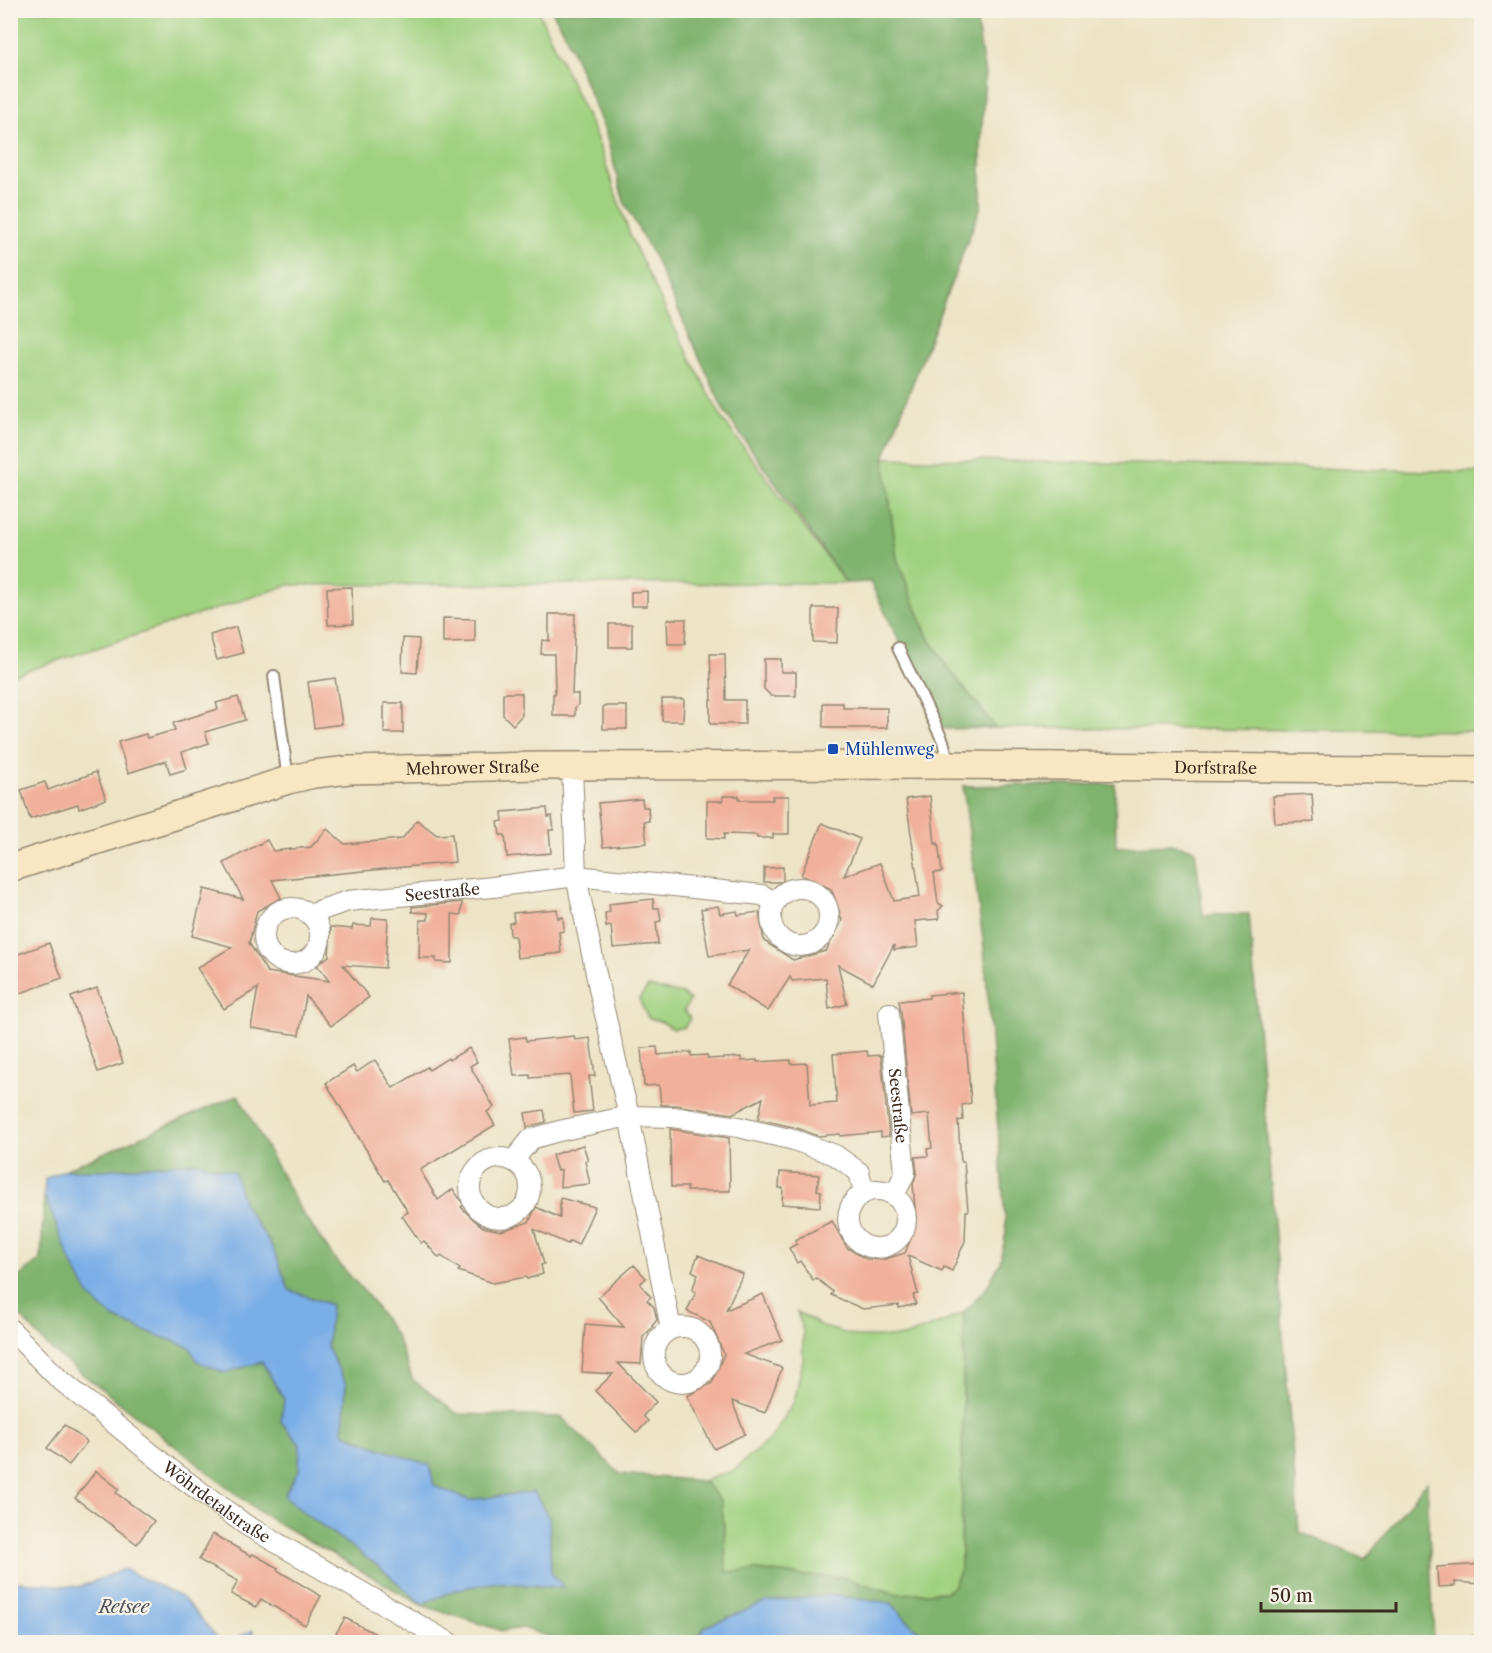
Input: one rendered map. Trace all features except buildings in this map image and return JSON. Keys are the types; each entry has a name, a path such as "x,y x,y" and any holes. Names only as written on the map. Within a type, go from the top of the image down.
{"main road":[{"name":"Mehrower Straße","path":"10,868 288,780 349,770 572,766 949,765"},
{"name":"Dorfstraße","path":"949,765 1482,770"}],"street":[{"path":"572,766 576,876 629,1116 671,1329"},
{"name":"Seestraße","path":"312,916 321,910 348,901 493,887 576,876 762,895 775,902"},
{"name":"Seestraße","path":"889,1013 905,1173 894,1196"},
{"path":"513,1161 531,1139 559,1131 629,1116 673,1117 738,1127 794,1140 835,1155 859,1172 864,1193"},
{"path":"872,1190 881,1190 894,1196 903,1206 905,1214 903,1232 890,1245 880,1248 861,1243 849,1228 850,1208 856,1199 872,1190"},
{"name":"Wöhrdetalstraße","path":"10,1329 58,1378 174,1472 246,1525 448,1642"}],"lane":[{"path":"898,648 943,741 949,765"},
{"path":"274,676 288,780"},
{"path":"1473,1642 1482,1642"}],"green space":[{"path":"10,11 538,11 596,136 631,238 723,420 846,583 289,585 11,676"},
{"path":"552,11 975,11 985,75 981,144 981,206 884,458 897,559 926,633 948,668 996,728 943,729 870,582 846,583 724,411 655,259 624,202 605,131 564,31"},
{"path":"884,458 1481,472 1481,731 996,728 948,668 926,633 897,559"},
{"path":"1115,784 1116,847 1170,844 1195,849 1203,915 1249,914 1299,1532 1365,1559 1427,1481 1434,1642 938,1642 914,1628 891,1603 705,1626 696,1642 565,1642 523,1628 503,1631 421,1605 262,1514 49,1348 11,1306 11,1283 41,1259 44,1195 114,1318 190,1347 262,1362 284,1399 281,1421 300,1445 299,1470 284,1495 303,1512 381,1568 421,1604 458,1589 496,1582 564,1588 551,1573 549,1518 534,1492 469,1500 434,1486 381,1449 343,1433 346,1384 327,1347 331,1305 289,1290 273,1248 244,1205 233,1172 195,1162 104,1170 64,1170 238,1095 301,1211 334,1258 368,1296 396,1336 413,1380 458,1414 561,1417 620,1474 703,1481 721,1501 726,1572 756,1570 804,1576 840,1577 898,1594 946,1592 953,1587 961,1569 964,1312 987,1287 1000,1262 1006,1232 984,948 963,786"},
{"path":"648,987 682,994 690,1000 684,1011 690,1018 685,1027 673,1029 662,1022 648,1018 639,999"},
{"path":"797,1312 824,1327 859,1337 904,1337 964,1312 961,1569 953,1587 946,1592 898,1594 840,1577 804,1576 756,1570 725,1572 725,1535 721,1501 703,1481 734,1470 771,1438 794,1402 803,1360 803,1331"}],"water":[{"path":"196,1162 234,1172 244,1205 273,1248 289,1290 331,1305 327,1347 346,1384 343,1433 381,1449 430,1465 434,1486 469,1500 534,1492 549,1518 551,1573 565,1588 496,1582 458,1589 422,1604 381,1568 303,1512 284,1495 299,1470 300,1445 281,1421 284,1399 262,1362 224,1373 197,1361 190,1347 114,1318 90,1297 72,1264 44,1195 45,1179 64,1170 104,1170"},
{"name":"Retsee","path":"124,1569 183,1598 221,1642 11,1642 11,1581 80,1587"},
{"path":"831,1595 891,1603 914,1628 938,1642 696,1642 705,1627 766,1602"},
{"path":"253,1630 257,1642 229,1642"}],"place":[{"name":"Mühlenweg","path":"833,749"}]}
